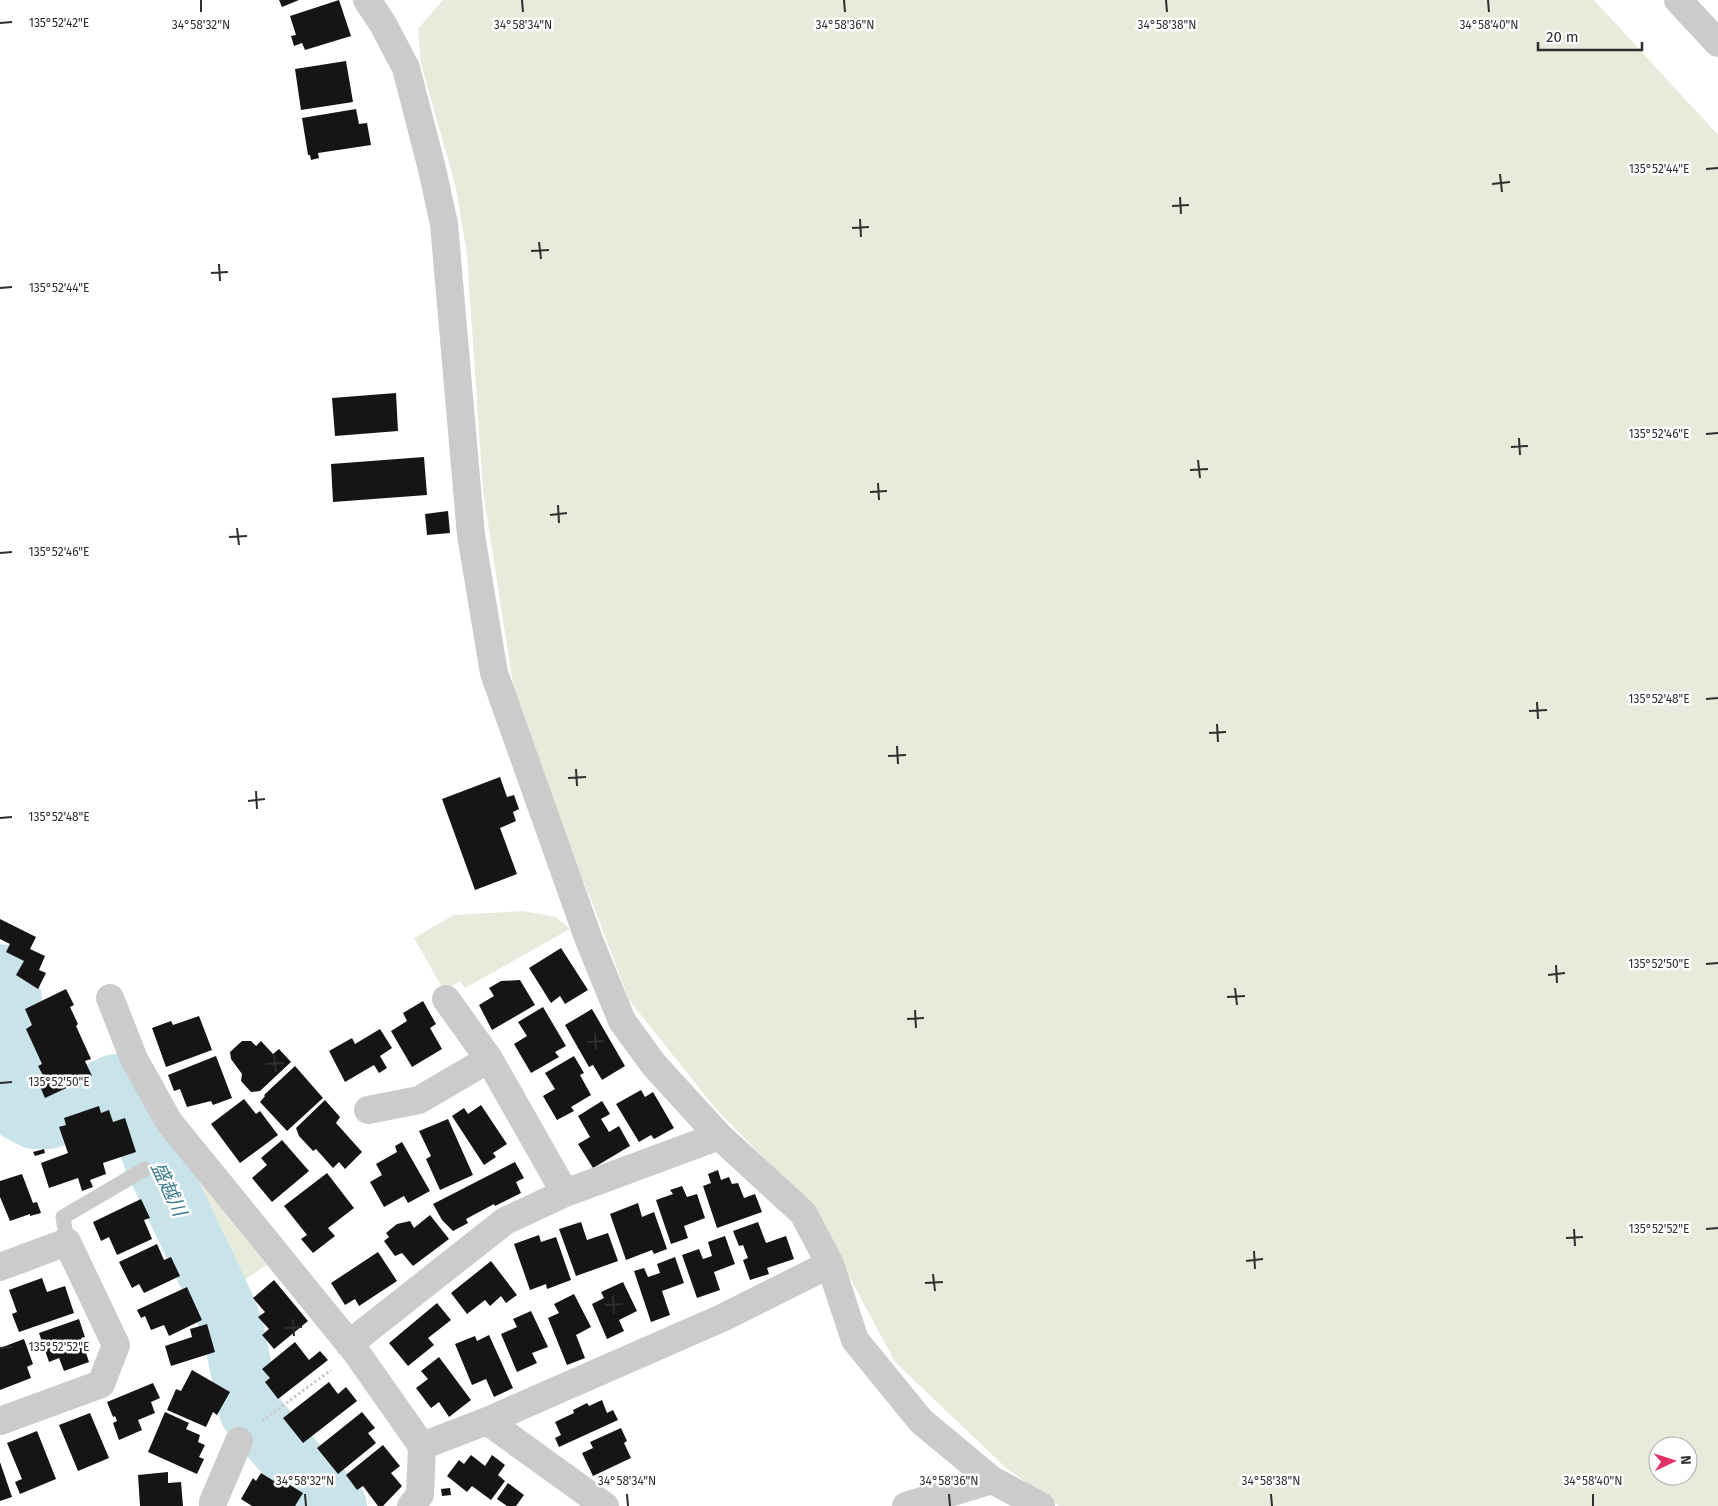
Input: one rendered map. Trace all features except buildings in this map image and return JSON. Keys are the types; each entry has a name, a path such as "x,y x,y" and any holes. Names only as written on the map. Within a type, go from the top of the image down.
{"street":[{"path":"367,0 383,24 406,68 444,224 471,535 494,673 589,940 622,1021 654,1065 719,1136 802,1213 830,1264 855,1340 921,1421 992,1480 1041,1506"},
{"path":"1678,0 1718,43"},
{"path":"110,998 134,1059 169,1122 352,1348 422,1446 420,1495 411,1506"},
{"path":"446,999 489,1059 565,1193"},
{"path":"368,1110 419,1100 489,1059"},
{"path":"352,1348 505,1221 565,1193 719,1136"},
{"path":"0,1268 67,1242 116,1345 101,1384 0,1422"},
{"path":"422,1446 487,1420 722,1318 830,1264"},
{"path":"487,1420 605,1506"},
{"path":"213,1506 239,1441"},
{"path":"906,1506 992,1480"}],"lane":[{"path":"67,1242 64,1217 145,1169"}],"path":[{"path":"272,1413 352,1348"}],"green space":[{"path":"443,0 1594,0 1718,135 1718,1506 1059,1506 1005,1467 895,1362 810,1206 715,1108 629,1000 595,910 519,723 483,491 467,254 456,188 421,64 418,29"},
{"path":"523,911 556,917 570,929 465,988 460,981 444,991 414,938 454,915"},
{"path":"155,1127 267,1265 243,1281 215,1251 165,1163"}],"waterway":[{"name":"盛越川","path":"0,975 11,998 11,1092 19,1110 34,1118 49,1118 115,1085 126,1089 134,1101 155,1161 226,1311 233,1330 250,1411 280,1447 336,1506"}]}
